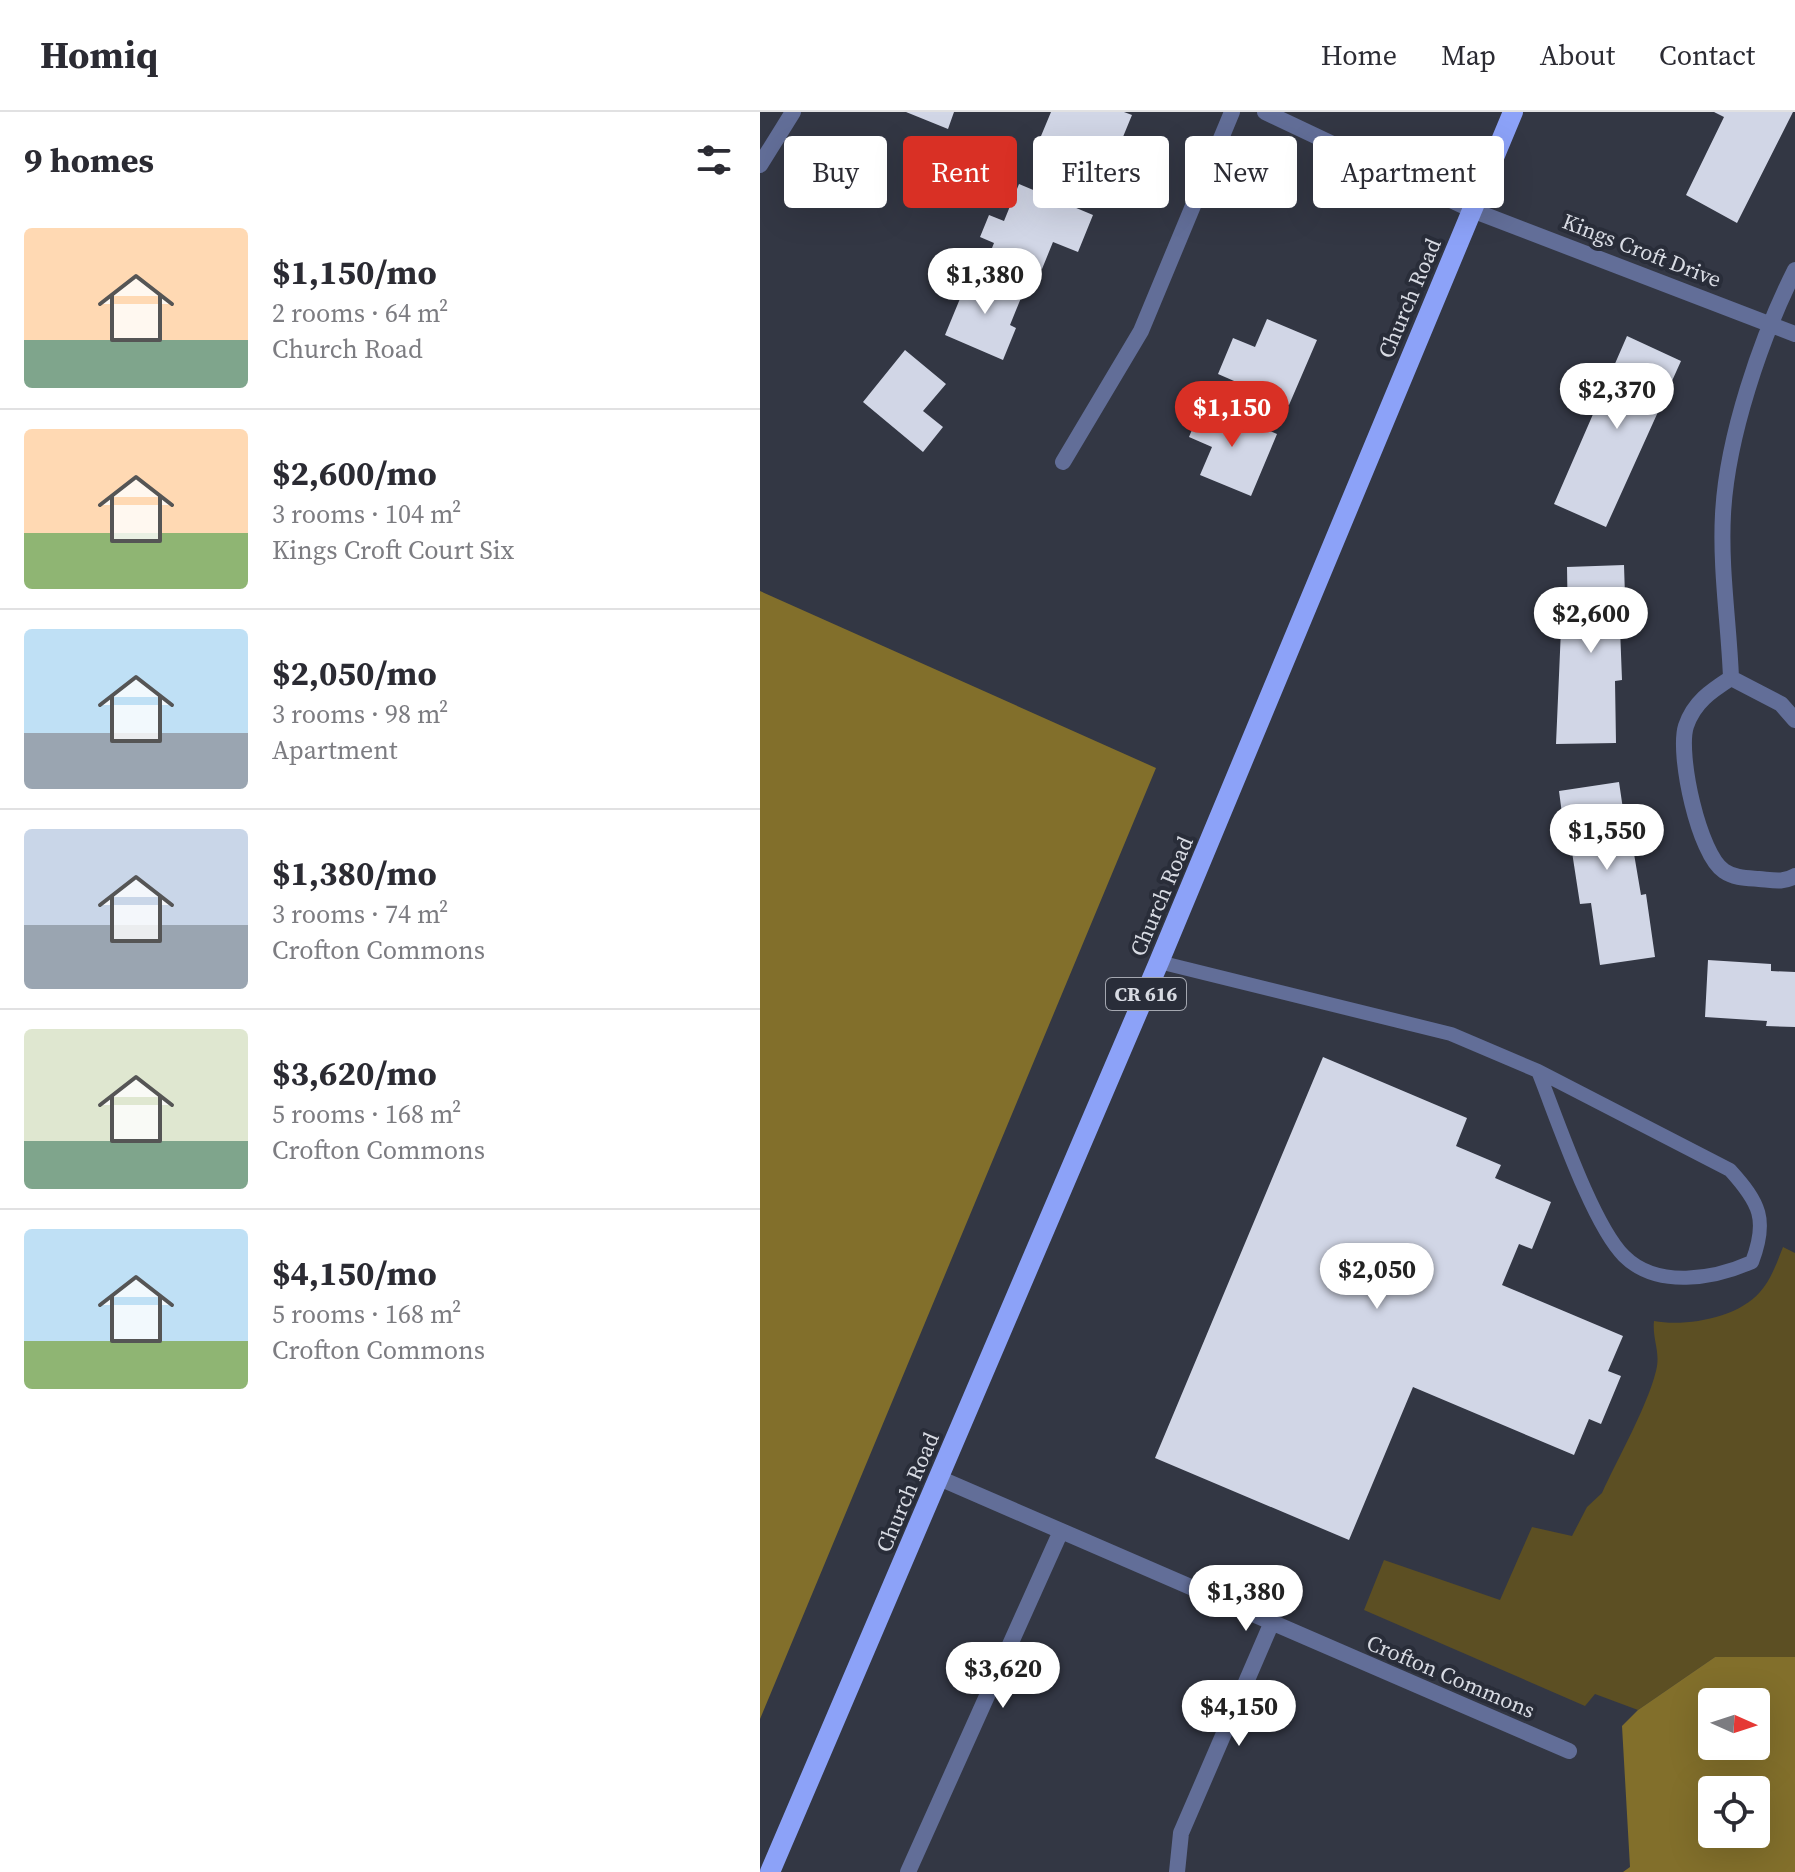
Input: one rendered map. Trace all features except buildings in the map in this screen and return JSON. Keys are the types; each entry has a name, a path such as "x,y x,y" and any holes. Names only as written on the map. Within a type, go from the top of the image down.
{"main road":[{"name":"Church Road","path":"770,1872 1159,962 1513,112"}],"street":[{"path":"760,165 793,112"},
{"path":"1063,462 1141,331 1232,112"},
{"name":"Kings Croft Drive","path":"1265,112 1472,210 1795,334"},
{"path":"1731,678 1723,515 1732,456 1769,322 1795,270"},
{"path":"1731,678 1781,704 1795,720"},
{"path":"1731,678 1702,697 1686,727 1683,760 1706,849 1721,870 1737,877 1787,881 1795,876"},
{"name":"Crofton Commons","path":"939,1478 1569,1751"},
{"path":"908,1872 1061,1531"},
{"path":"1177,1872 1181,1833 1272,1622"}],"lane":[{"path":"1159,962 1451,1034 1538,1071 1730,1170 1754,1196 1763,1233 1752,1262 1692,1278 1655,1275 1624,1256 1596,1210 1538,1071"}],"shaded area":[{"path":"760,591 1156,768 760,1719"},
{"path":"1783,1247 1795,1253 1795,1657 1715,1657 1638,1710 1595,1694 1585,1706 1364,1610 1384,1560 1500,1600 1532,1527 1572,1536 1587,1507 1602,1493 1652,1385 1658,1358 1654,1321 1695,1321 1739,1308 1764,1287"},
{"path":"1715,1657 1795,1657 1795,1872 1623,1872 1630,1867 1622,1726 1638,1710"}]}
